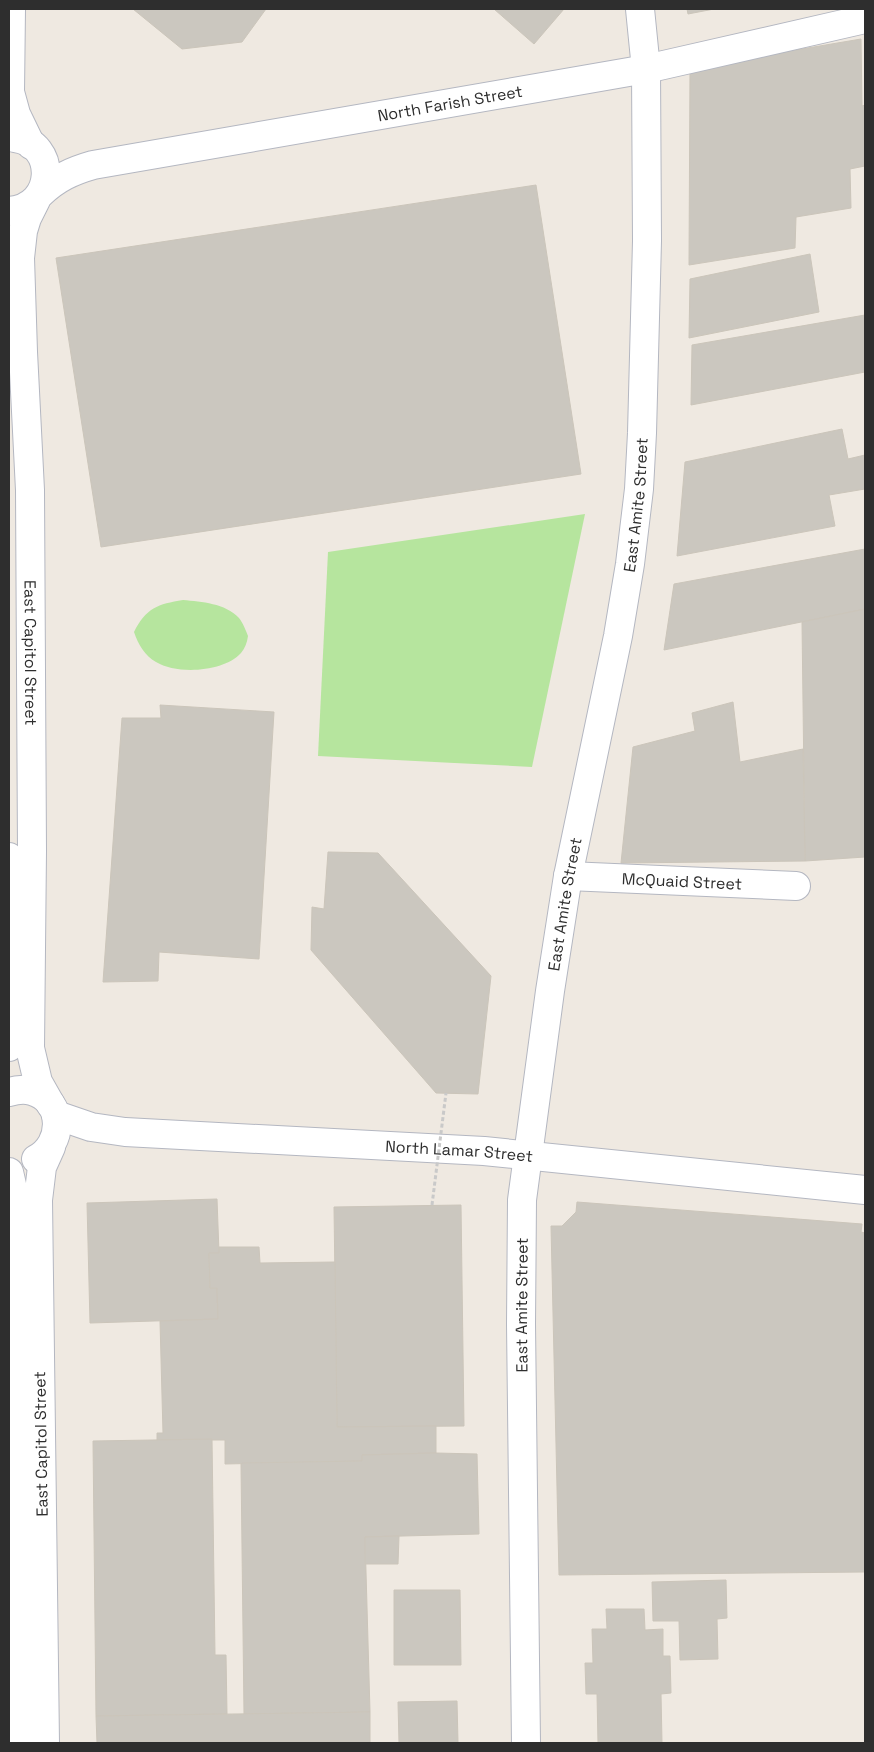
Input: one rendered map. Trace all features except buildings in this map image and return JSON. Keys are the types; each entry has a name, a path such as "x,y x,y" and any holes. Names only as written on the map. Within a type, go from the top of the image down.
{"main road":[{"path":"9,211 19,210 29,205 38,196 46,176 45,165 40,154 20,141 10,92 11,9"},
{"name":"East Amite Street","path":"526,1743 521,1305 522,1200 568,876 618,636 630,564 639,489 646,250 646,69 640,9"},
{"name":"North Farish Street","path":"38,196 58,178 93,165 646,69 865,19"},
{"name":"East Capitol Street","path":"38,196 23,231 20,258 22,352 30,490 32,851 30,1048 38,1082 53,1110 58,1126 56,1137 42,1167 38,1200 45,1743"},
{"path":"9,857 9,1046"},
{"name":"McQuaid Street","path":"568,876 796,886"},
{"name":"North Lamar Street","path":"9,1092 33,1091 43,1097 53,1110 91,1127 125,1132 484,1151 865,1190"},
{"path":"9,1160 21,1162 33,1160 43,1155 51,1147"},
{"name":"East Capitol Street","path":"9,1172 15,1198 16,1216 23,1743"}],"path":[{"path":"432,1206 446,1093"}],"green space":[{"path":"585,514 532,767 318,756 328,552"},
{"path":"183,600 220,606 239,618 248,636 246,645 241,653 223,664 200,670 176,669 156,662 148,656 134,632 143,617 154,608 166,603"}]}
